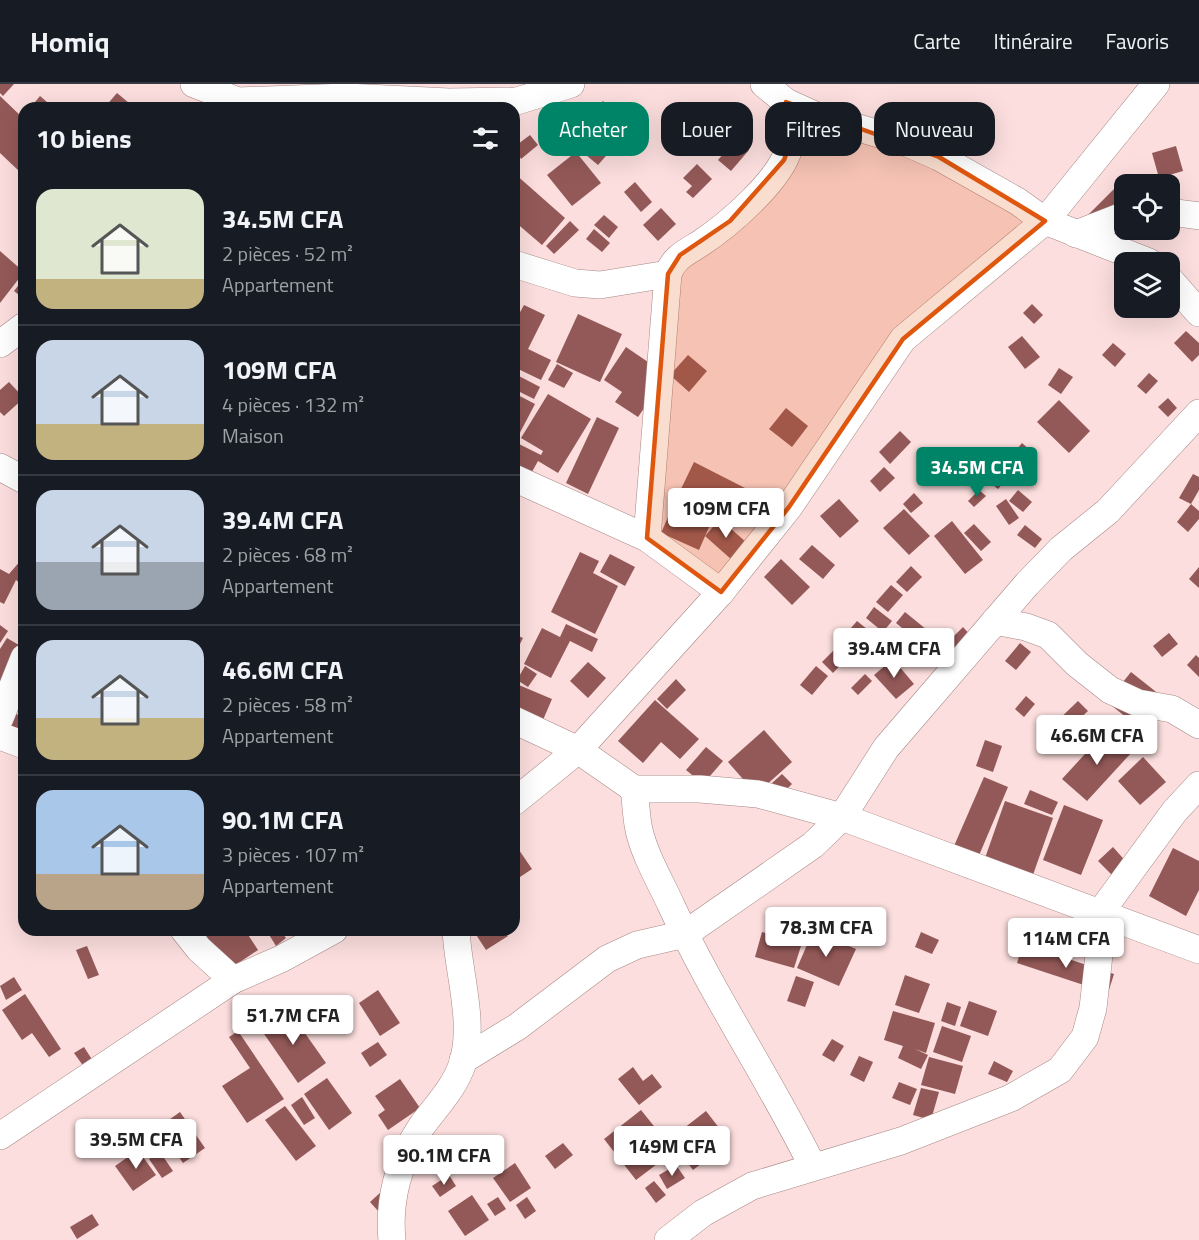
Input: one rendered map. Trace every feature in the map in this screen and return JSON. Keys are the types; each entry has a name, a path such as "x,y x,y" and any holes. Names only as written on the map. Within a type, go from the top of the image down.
{"street":[{"path":"194,84 242,98 328,102"},
{"path":"449,102 520,98 571,84"},
{"path":"764,84 786,102"},
{"path":"520,797 578,750 721,591 789,507 903,339 1045,221 1156,84"},
{"path":"862,129 900,140 939,157 1017,201 1045,221 1123,252"},
{"path":"647,538 668,274 672,264 680,255 730,221 769,181 786,156"},
{"path":"1180,213 1199,216"},
{"path":"1076,234 1114,219"},
{"path":"520,266 575,283 600,285 668,274"},
{"path":"1180,292 1199,314"},
{"path":"0,344 18,330"},
{"path":"463,1060 517,1027 607,959 637,945 685,934 772,876 813,845 842,817 886,748 995,621 1061,549 1108,511 1199,413"},
{"path":"0,467 18,477"},
{"path":"520,480 647,538 721,591"},
{"path":"995,621 1026,627 1048,635 1077,664 1110,690 1138,703 1172,709 1199,725"},
{"path":"0,718 18,673"},
{"path":"520,723 578,750 634,789 700,789 758,794 842,817 1199,950"},
{"path":"0,736 18,743"},
{"path":"668,1240 703,1213 752,1185 880,1148 1011,1098 1060,1070 1085,1037 1093,1008 1099,955 1100,913 1174,812 1199,785"},
{"path":"634,789 639,829 645,849 685,934 731,1020 784,1108 813,1167"},
{"path":"188,936 199,950 233,980"},
{"path":"0,1136 233,980 281,959 323,936"},
{"path":"392,1240 390,1222 396,1184 404,1156 421,1128 454,1084 463,1060 466,1036 457,936"}],"highlighted area":[{"path":"786,102 939,157 1045,221 903,339 789,507 721,592 647,538 668,274 680,255 730,221 784,160 789,147"}],"building":[{"path":"0,84 14,84 3,96 0,93"},
{"path":"117,93 128,102 109,102"},
{"path":"0,96 18,113 18,170 0,153"},
{"path":"40,96 47,102 35,102"},
{"path":"530,135 538,145 521,159 520,142"},
{"path":"1176,146 1183,171 1158,174 1152,153"},
{"path":"571,156 579,156 601,183 572,206 547,175"},
{"path":"587,156 606,156 598,165"},
{"path":"721,156 744,156 731,171 718,160"},
{"path":"697,164 712,179 693,198 686,192 692,186 683,178"},
{"path":"520,178 565,218 542,245 520,226"},
{"path":"635,182 652,202 641,212 624,192"},
{"path":"1114,189 1114,211 1084,219"},
{"path":"661,208 676,224 658,241 643,225"},
{"path":"604,215 618,227 609,238 594,225"},
{"path":"570,221 579,230 554,254 546,246"},
{"path":"594,229 610,243 602,252 586,239"},
{"path":"0,251 18,267 18,280 0,303"},
{"path":"1032,304 1043,315 1034,324 1023,313"},
{"path":"524,305 545,315 528,349 551,360 541,380 520,370 520,312"},
{"path":"578,314 622,334 600,382 556,362"},
{"path":"1186,331 1199,343 1199,355 1192,362 1174,343"},
{"path":"1022,336 1040,357 1025,369 1008,347"},
{"path":"1113,343 1126,354 1115,367 1102,355"},
{"path":"626,347 667,375 638,417 615,402 622,392 604,380"},
{"path":"688,355 707,371 689,392 670,375"},
{"path":"557,364 573,373 564,388 548,380"},
{"path":"1059,368 1073,377 1061,394 1048,385"},
{"path":"1149,373 1158,381 1146,394 1137,386"},
{"path":"520,377 540,387 534,399 520,392"},
{"path":"9,382 18,392 18,403 4,416 0,412 0,390"},
{"path":"548,394 591,419 558,473 538,461 528,479 520,475 520,444 541,455 543,451 521,438"},
{"path":"520,396 535,404 520,433"},
{"path":"1168,398 1177,408 1168,417 1158,407"},
{"path":"1059,400 1090,431 1069,453 1037,422"},
{"path":"786,408 808,426 792,447 769,429"},
{"path":"597,417 619,428 588,494 566,483"},
{"path":"900,431 911,442 890,464 879,452"},
{"path":"1022,443 1033,453 1022,465 1012,455"},
{"path":"1008,459 1017,467 998,489 988,481"},
{"path":"694,462 745,488 731,516 680,491"},
{"path":"884,467 895,478 880,492 870,481"},
{"path":"1193,474 1199,477 1199,490 1191,504 1179,498"},
{"path":"979,490 986,496 974,507 968,501"},
{"path":"1018,490 1032,502 1023,512 1009,501"},
{"path":"914,493 923,503 911,513 903,504"},
{"path":"839,499 859,521 840,538 820,516"},
{"path":"1006,499 1019,518 1009,525 996,506"},
{"path":"675,501 713,518 699,550 661,533"},
{"path":"1191,504 1199,511 1199,519 1188,532 1177,522"},
{"path":"904,509 930,536 909,555 883,528"},
{"path":"720,519 747,543 732,560 705,536"},
{"path":"952,521 983,560 965,574 934,536"},
{"path":"974,524 991,542 981,551 964,533"},
{"path":"1025,525 1042,539 1035,548 1017,535"},
{"path":"812,545 835,565 823,579 799,559"},
{"path":"580,552 599,561 593,573 618,586 595,634 551,612"},
{"path":"610,554 635,567 625,586 600,572"},
{"path":"781,559 810,587 792,605 764,577"},
{"path":"18,564 18,582 16,580 4,604 0,602 0,569 9,574"},
{"path":"911,566 922,577 907,592 896,582"},
{"path":"1199,567 1199,588 1189,579"},
{"path":"891,585 903,595 888,612 876,602"},
{"path":"874,607 892,621 883,632 866,618"},
{"path":"905,612 943,643 934,654 896,623"},
{"path":"857,621 878,638 860,660 839,642"},
{"path":"566,624 598,639 592,652 570,641 551,678 524,664 542,628 560,637"},
{"path":"0,625 8,631 0,643"},
{"path":"963,627 971,636 956,649 949,641"},
{"path":"1169,633 1178,644 1162,657 1153,646"},
{"path":"7,638 18,644 18,662 0,702 0,649"},
{"path":"1020,643 1031,652 1016,670 1005,661"},
{"path":"839,645 849,656 833,673 822,662"},
{"path":"1196,655 1199,658 1199,677 1187,665"},
{"path":"893,659 914,684 896,699 874,675"},
{"path":"588,662 606,678 588,698 570,681"},
{"path":"525,666 537,674 528,687 520,682 520,675"},
{"path":"816,666 828,676 812,695 800,685"},
{"path":"1131,672 1160,695 1136,725 1107,702"},
{"path":"865,674 872,681 858,695 851,688"},
{"path":"676,679 686,690 667,709 657,699"},
{"path":"520,686 552,699 543,720 520,710"},
{"path":"1026,696 1035,704 1024,717 1015,709"},
{"path":"655,700 699,739 680,759 661,742 643,763 618,741"},
{"path":"1078,701 1088,711 1063,734 1054,724"},
{"path":"0,707 18,715 18,728 15,734"},
{"path":"764,730 792,762 756,794 728,762"},
{"path":"1107,730 1132,752 1087,801 1062,779"},
{"path":"985,740 1002,746 993,772 976,766"},
{"path":"706,747 723,761 703,784 686,770"},
{"path":"1143,757 1166,782 1140,805 1118,781"},
{"path":"782,774 792,784 782,794 772,783"},
{"path":"984,777 1008,787 969,879 944,869"},
{"path":"1030,790 1058,802 1052,815 1024,804"},
{"path":"1005,801 1053,818 1028,889 984,861"},
{"path":"1064,805 1103,820 1081,875 1043,860"},
{"path":"1113,847 1129,865 1115,878 1098,861"},
{"path":"1173,848 1199,861 1199,890 1186,916 1149,896"},
{"path":"520,851 532,869 520,877"},
{"path":"813,931 856,949 839,986 797,968"},
{"path":"762,932 802,943 794,968 755,957"},
{"path":"921,932 939,940 932,954 915,947"},
{"path":"205,936 249,936 258,950 228,970"},
{"path":"270,936 284,936 286,938 276,946"},
{"path":"477,936 508,936 486,950"},
{"path":"1023,944 1114,974 1108,993 1017,963"},
{"path":"87,946 99,975 88,979 76,950"},
{"path":"905,975 930,984 919,1013 895,1005"},
{"path":"796,976 814,982 805,1007 787,1001"},
{"path":"14,977 22,990 6,1000 0,986"},
{"path":"378,990 400,1023 380,1036 359,1003"},
{"path":"25,994 61,1049 49,1057 32,1033 22,1040 2,1010"},
{"path":"969,1001 997,1011 988,1036 960,1026"},
{"path":"947,1002 961,1007 955,1026 941,1021"},
{"path":"288,1009 326,1063 298,1083 260,1028"},
{"path":"893,1011 935,1023 926,1053 915,1049 928,1055 921,1069 898,1058 903,1046 884,1040"},
{"path":"942,1026 971,1036 962,1062 933,1052"},
{"path":"238,1031 284,1099 247,1123 222,1086 250,1068 229,1037"},
{"path":"832,1039 844,1046 834,1062 822,1055"},
{"path":"378,1042 387,1055 370,1067 361,1053"},
{"path":"84,1047 93,1061 84,1067 74,1053"},
{"path":"859,1056 873,1062 864,1082 850,1075"},
{"path":"929,1057 963,1066 955,1094 921,1085"},
{"path":"994,1061 1013,1071 1007,1082 988,1074"},
{"path":"633,1067 643,1081 652,1074 662,1087 639,1105 618,1079"},
{"path":"327,1078 352,1113 329,1130 304,1094"},
{"path":"400,1079 420,1108 388,1130 378,1115 385,1110 375,1096"},
{"path":"899,1082 917,1089 910,1105 892,1098"},
{"path":"921,1088 939,1092 931,1120 913,1115"},
{"path":"302,1097 315,1118 304,1125 291,1105"},
{"path":"285,1106 316,1146 296,1161 265,1120"},
{"path":"641,1110 674,1151 636,1180 604,1139"},
{"path":"706,1111 730,1142 693,1170 670,1139"},
{"path":"180,1112 205,1148 183,1163 159,1127"},
{"path":"563,1143 573,1155 555,1169 545,1156"},
{"path":"138,1150 156,1175 133,1191 115,1166"},
{"path":"160,1152 173,1171 162,1178 149,1159"},
{"path":"515,1163 531,1188 510,1202 493,1178"},
{"path":"676,1165 685,1178 667,1189 659,1175"},
{"path":"449,1175 456,1186 440,1197 432,1186"},
{"path":"654,1181 666,1195 656,1203 645,1188"},
{"path":"381,1192 379,1212 370,1202"},
{"path":"472,1195 489,1220 465,1236 448,1211"},
{"path":"498,1197 506,1209 495,1216 487,1204"},
{"path":"527,1197 536,1211 525,1219 516,1205"},
{"path":"92,1214 99,1225 77,1239 70,1227"}]}
